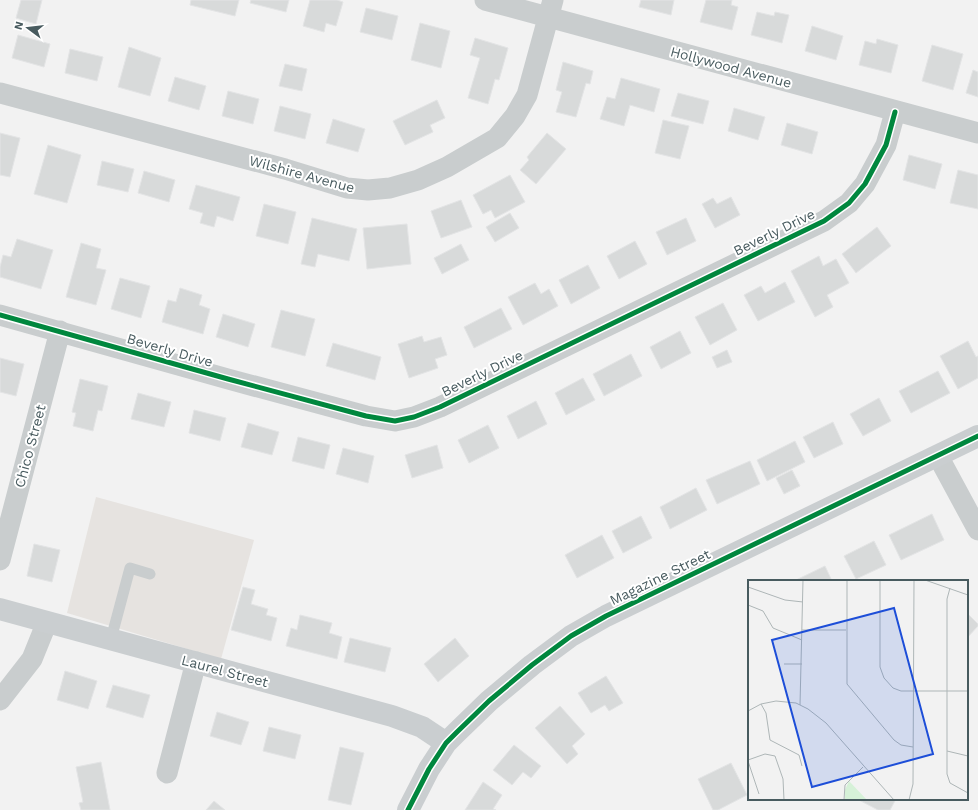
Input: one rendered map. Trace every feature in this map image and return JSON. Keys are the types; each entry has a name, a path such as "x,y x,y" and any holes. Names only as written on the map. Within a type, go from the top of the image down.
{"street":[{"name":"Hollywood Avenue","path":"485,0 550,9 895,112 978,133"},
{"name":"Wilshire Avenue","path":"0,93 286,170 347,188 368,190 390,188 418,180 447,167 497,138 515,116 527,95 550,9"},
{"name":"Beverly Drive","path":"0,315 366,416 394,421 414,417 440,407 824,221 849,203 865,184 886,145 895,112"},
{"name":"Chico Street","path":"0,560 60,331"},
{"name":"Magazine Street","path":"408,810 429,769 446,743 489,701 532,665 571,636 606,616 978,436"},
{"path":"938,456 978,530"},
{"name":"Laurel Street","path":"0,609 392,716 422,727 446,743"},
{"path":"0,700 32,659 47,622"},
{"path":"167,773 196,662"}],"lane":[{"path":"111,639 130,568 150,574"}],"shaded area":[{"path":"96,497 254,540 221,659 67,613"}],"building":[{"path":"21,0 42,0 36,24 16,18"},
{"path":"191,0 239,0 235,16 190,5"},
{"path":"251,0 289,0 286,12 250,3"},
{"path":"310,0 337,0 343,2 336,26 326,23 324,32 303,26"},
{"path":"641,0 674,0 671,15 639,7"},
{"path":"706,0 732,0 731,5 738,7 732,30 700,22"},
{"path":"366,8 398,16 392,40 360,32"},
{"path":"757,12 774,16 775,12 789,15 782,43 751,35"},
{"path":"420,23 450,31 441,68 411,60"},
{"path":"812,26 843,36 836,60 805,51"},
{"path":"18,35 50,44 44,67 12,58"},
{"path":"475,38 508,48 499,80 495,79 488,104 468,98 480,58 470,55"},
{"path":"877,39 898,45 891,73 859,65 865,41 876,44"},
{"path":"932,45 963,54 953,90 922,81"},
{"path":"129,47 161,58 150,96 118,87"},
{"path":"70,49 103,57 97,81 65,73"},
{"path":"563,62 593,71 590,84 586,83 576,117 556,112 562,92 556,90"},
{"path":"285,64 307,69 302,91 279,86"},
{"path":"973,70 978,72 978,97 966,93"},
{"path":"175,77 206,86 199,110 168,101"},
{"path":"621,78 660,89 654,112 630,105 624,126 600,119 607,97 615,99"},
{"path":"228,91 259,99 253,124 222,116"},
{"path":"678,93 709,101 703,124 671,116"},
{"path":"437,100 445,118 430,125 433,132 405,145 393,121"},
{"path":"280,106 311,114 305,139 274,131"},
{"path":"734,108 765,117 758,140 728,131"},
{"path":"333,119 365,129 358,152 326,143"},
{"path":"663,120 689,126 680,159 655,153"},
{"path":"787,123 818,132 812,154 781,145"},
{"path":"0,133 20,138 10,177 0,175"},
{"path":"547,133 566,149 536,184 520,170 529,160 527,157"},
{"path":"48,145 81,155 67,203 34,194"},
{"path":"909,155 942,164 935,189 903,180"},
{"path":"102,161 134,169 128,192 97,185"},
{"path":"958,170 978,175 978,209 950,203"},
{"path":"144,171 175,180 169,202 138,193"},
{"path":"510,175 525,202 495,218 491,210 483,214 473,195"},
{"path":"196,185 240,197 233,221 217,216 214,227 200,223 203,213 189,209"},
{"path":"731,197 740,215 715,228 702,204 713,198 717,204"},
{"path":"461,200 472,227 441,238 431,211"},
{"path":"264,204 296,212 288,244 256,236"},
{"path":"510,213 519,228 495,242 486,227"},
{"path":"312,218 357,229 349,261 318,254 315,267 301,264"},
{"path":"686,218 696,241 667,255 656,232"},
{"path":"407,224 411,264 367,269 363,228"},
{"path":"877,227 891,246 856,273 842,254"},
{"path":"17,239 53,250 41,289 0,277 0,267 3,255 11,257"},
{"path":"635,241 647,264 619,279 607,256"},
{"path":"81,243 101,249 96,268 106,270 96,305 66,297"},
{"path":"461,244 469,260 442,274 434,258"},
{"path":"819,256 823,266 836,259 849,283 827,295 833,307 815,317 791,271"},
{"path":"588,265 600,288 571,304 559,280"},
{"path":"120,278 150,286 141,318 111,309"},
{"path":"785,282 795,302 758,321 744,295 761,286 765,293"},
{"path":"535,283 541,294 549,289 558,306 523,325 508,297"},
{"path":"180,288 202,295 199,305 210,309 203,334 162,322 168,300 176,302"},
{"path":"723,303 737,330 710,345 695,317"},
{"path":"501,308 512,329 474,348 464,327"},
{"path":"281,310 315,319 305,356 271,347"},
{"path":"223,314 255,324 248,347 216,337"},
{"path":"680,331 691,353 661,369 650,347"},
{"path":"422,336 424,342 441,337 447,355 435,359 438,368 409,378 398,344"},
{"path":"968,341 976,357 978,356 978,378 958,389 940,356"},
{"path":"333,343 381,357 375,380 326,366"},
{"path":"727,350 732,362 717,368 712,357"},
{"path":"631,354 642,376 604,396 593,374"},
{"path":"0,358 24,364 16,396 0,392"},
{"path":"938,371 950,393 911,413 899,391"},
{"path":"583,378 595,400 566,415 555,393"},
{"path":"80,379 108,386 102,411 98,410 93,431 73,426 76,413 72,412"},
{"path":"138,393 171,402 164,427 131,419"},
{"path":"879,398 891,421 863,436 850,414"},
{"path":"536,401 547,424 518,439 507,416"},
{"path":"194,410 226,418 220,441 189,433"},
{"path":"833,422 843,444 814,458 803,437"},
{"path":"248,423 279,432 272,455 241,447"},
{"path":"488,425 499,448 469,463 458,440"},
{"path":"298,437 330,445 324,469 292,461"},
{"path":"795,441 805,462 767,481 757,460"},
{"path":"437,445 443,468 412,478 405,455"},
{"path":"343,448 374,456 368,483 336,474"},
{"path":"750,461 760,484 717,504 706,480"},
{"path":"792,470 800,486 784,494 776,478"},
{"path":"696,488 707,510 670,529 660,507"},
{"path":"932,514 944,540 901,560 889,535"},
{"path":"641,516 652,538 623,553 612,531"},
{"path":"602,535 614,558 577,578 565,555"},
{"path":"874,541 886,565 856,579 844,556"},
{"path":"34,544 60,550 52,582 27,576"},
{"path":"825,566 832,580 796,580"},
{"path":"243,587 255,590 251,604 268,609 266,615 277,618 271,641 231,630"},
{"path":"968,614 978,624 978,626 968,637"},
{"path":"300,615 332,623 329,633 342,637 337,659 286,646 291,628 297,630"},
{"path":"350,638 391,648 385,672 344,662"},
{"path":"455,638 469,656 438,682 424,664"},
{"path":"65,671 97,681 88,709 57,700"},
{"path":"606,676 623,703 609,711 605,705 591,713 578,693"},
{"path":"113,685 150,695 143,718 106,707"},
{"path":"560,706 585,734 572,746 578,754 567,764 535,728"},
{"path":"217,712 249,722 241,745 210,736"},
{"path":"269,727 301,735 295,759 263,751"},
{"path":"514,745 541,766 531,778 523,772 512,785 493,770"},
{"path":"340,747 364,753 351,805 328,800"},
{"path":"101,762 110,810 81,810 79,803 83,802 76,767"},
{"path":"731,763 747,795 718,810 713,810 698,779"},
{"path":"483,782 502,795 493,809 496,810 465,810"},
{"path":"859,800 895,800 890,810 878,810"},
{"path":"214,801 225,810 206,810"}],"cycle path":[{"path":"0,315 366,416 395,421 414,417 440,407 824,221 849,203 865,184 886,145 895,112"},
{"path":"408,810 429,769 446,743 489,701 532,665 571,636 606,616 978,436"}]}
